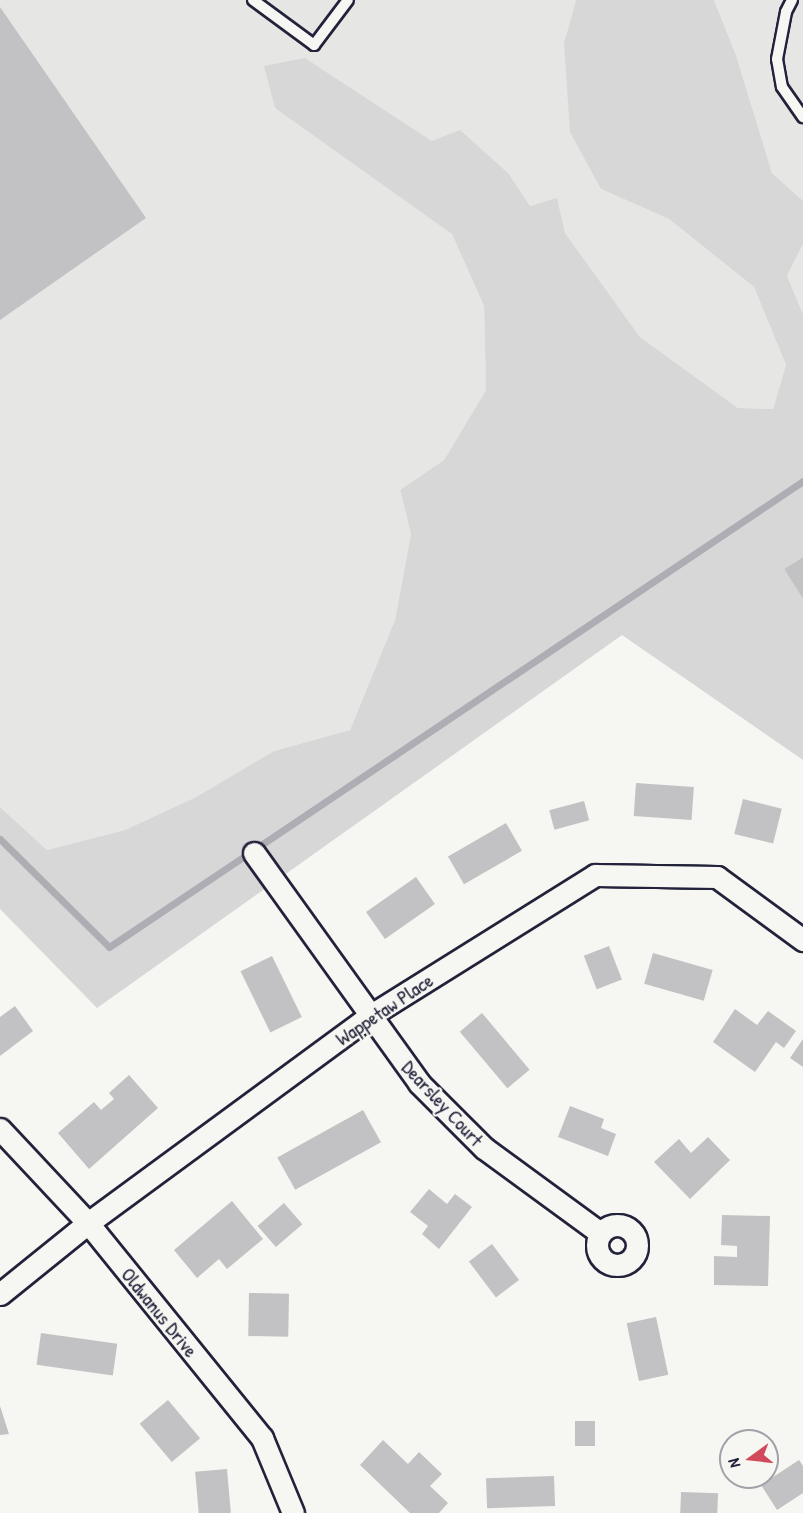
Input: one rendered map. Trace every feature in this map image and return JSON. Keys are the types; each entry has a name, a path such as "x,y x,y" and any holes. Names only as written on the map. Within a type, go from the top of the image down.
{"street":[{"name":"Dearsley Court","path":"254,854 419,1083 484,1148 600,1233"},
{"name":"Wappetaw Place","path":"0,1294 88,1223 371,1015 595,875 717,877 803,940"},
{"name":"Oldwanus Drive","path":"0,1129 88,1223 262,1438 293,1513"}],"lane":[{"path":"260,2 314,45 348,0"},
{"path":"792,0 786,12 777,59 782,87 803,117"}],"shaded area":[{"path":"0,0 576,0 564,43 601,189 669,219 754,287 786,365 773,409 738,408 640,337 565,233 557,199 530,206 509,174 432,141 305,58 452,234 484,306 486,390 444,460 400,490 411,534 395,620 350,730 274,751 196,797 125,830 47,850 0,807"},
{"path":"576,0 714,0 736,55 772,173 803,201 803,244 787,276 803,314 803,557 784,569 803,599 803,760 622,635 97,1008 0,909 0,807 47,850 125,830 196,797 274,751 350,730 395,620 411,534 400,490 444,460 486,390 484,306 452,234 275,108 264,66 305,58 432,141 460,130 509,174 530,206 557,198 565,233 640,337 738,408 773,409 786,365 754,287 669,219 601,189 570,132 564,43"},
{"path":"714,0 803,0 803,201 772,173 736,55"},
{"path":"803,244 803,314 787,276"}],"building":[{"path":"0,7 146,218 0,320"},
{"path":"803,557 803,599 784,569"},
{"path":"636,783 694,787 692,820 634,816"},
{"path":"743,799 782,809 773,844 734,834"},
{"path":"584,801 589,820 554,830 549,810"},
{"path":"506,823 522,851 464,884 448,856"},
{"path":"416,877 435,904 385,939 366,912"},
{"path":"609,946 622,980 597,989 584,956"},
{"path":"653,953 713,970 704,1001 644,984"},
{"path":"272,956 302,1017 270,1032 241,971"},
{"path":"15,1006 33,1031 0,1056 0,1017"},
{"path":"735,1009 757,1025 768,1011 796,1031 784,1048 776,1042 755,1072 713,1042"},
{"path":"482,1013 530,1070 507,1088 460,1032"},
{"path":"803,1039 803,1067 790,1058"},
{"path":"129,1075 158,1108 89,1169 58,1133 94,1102 101,1110 114,1099 109,1093"},
{"path":"570,1106 604,1119 601,1128 616,1134 608,1156 558,1137"},
{"path":"363,1110 381,1142 295,1190 277,1158"},
{"path":"708,1137 730,1160 690,1199 654,1162 679,1139 691,1153"},
{"path":"429,1189 447,1204 455,1194 472,1207 439,1249 422,1234 428,1226 410,1212"},
{"path":"232,1201 263,1239 227,1269 219,1259 197,1278 174,1250"},
{"path":"284,1203 302,1224 276,1247 258,1226"},
{"path":"722,1215 770,1216 768,1286 714,1285 714,1256 737,1257 737,1246 721,1245"},
{"path":"492,1244 519,1280 496,1297 469,1261"},
{"path":"249,1293 289,1294 288,1337 248,1336"},
{"path":"656,1317 668,1375 639,1381 627,1323"},
{"path":"41,1333 117,1344 113,1375 37,1365"},
{"path":"168,1400 200,1438 172,1462 140,1424"},
{"path":"0,1406 9,1434 0,1435"},
{"path":"575,1421 595,1421 595,1446 575,1446"},
{"path":"383,1440 408,1464 419,1452 442,1474 430,1486 448,1503 439,1513 410,1513 360,1465"},
{"path":"799,1460 803,1466 803,1493 777,1510 764,1489 779,1489 779,1473"},
{"path":"227,1469 231,1513 199,1513 195,1472"},
{"path":"554,1476 555,1506 487,1508 486,1478"},
{"path":"681,1492 718,1493 717,1513 680,1513"}],"waterway":[{"path":"0,839 109,947 803,481"}]}
